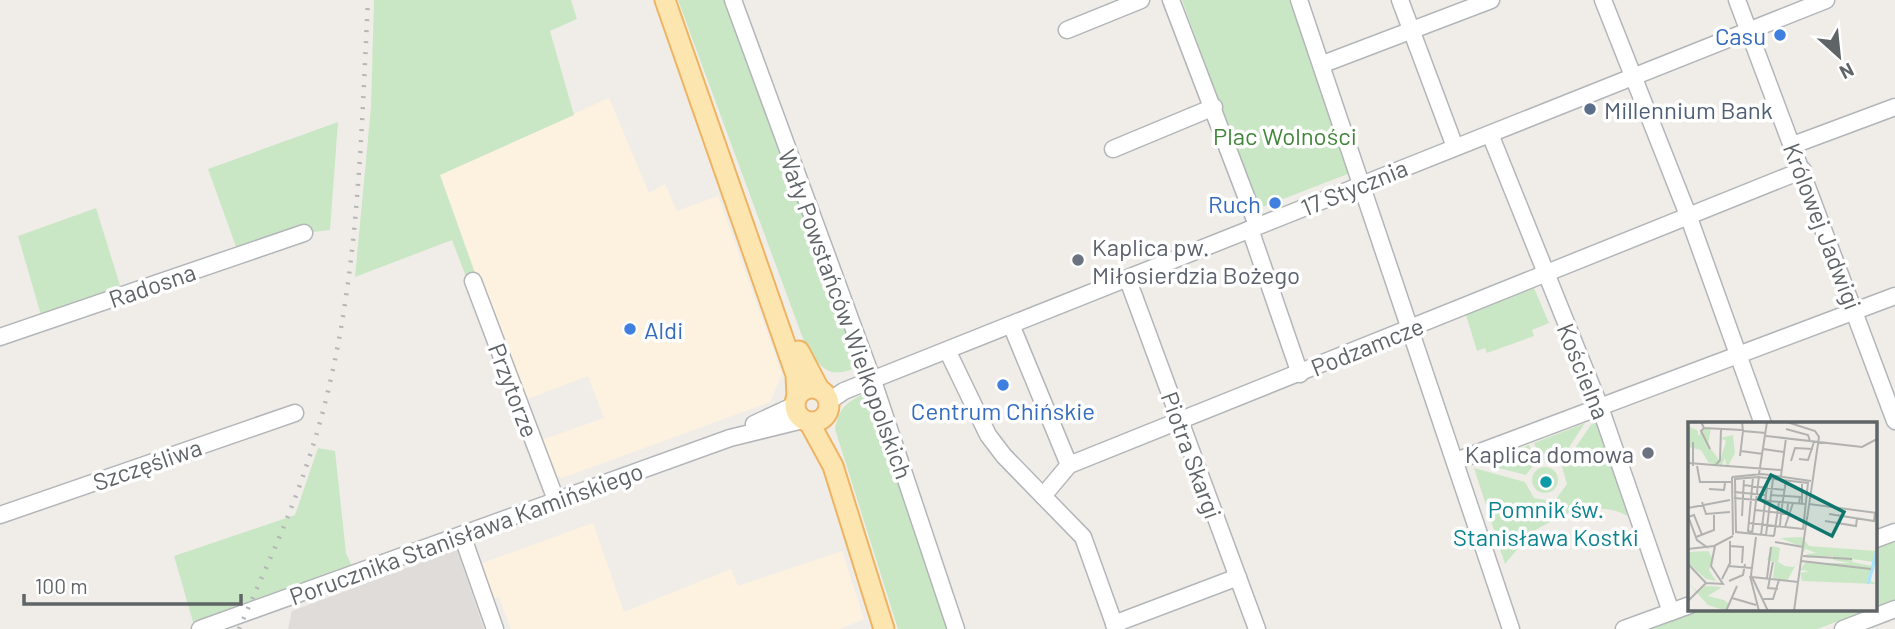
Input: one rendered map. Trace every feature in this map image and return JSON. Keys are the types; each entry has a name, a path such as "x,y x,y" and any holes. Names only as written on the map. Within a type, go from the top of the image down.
{"main road":[{"path":"665,0 702,99 796,375 815,405"},
{"path":"702,99 752,213 801,358 884,629"}],"street":[{"name":"Wały Powstańców Wielkopolskich","path":"733,0 873,381 956,629"},
{"path":"1067,30 1141,0"},
{"path":"1171,0 1214,107 1300,374"},
{"path":"1299,0 1412,328 1511,629"},
{"path":"1400,0 1455,147"},
{"path":"1322,64 1491,0"},
{"path":"1603,0 1688,215 1762,422"},
{"name":"Królowej Jadwigi","path":"1737,0 1895,421"},
{"name":"17 Stycznia","path":"815,405 1253,227 1826,0"},
{"path":"1113,149 1214,107"},
{"path":"1793,145 1895,107"},
{"name":"Kościelna","path":"1490,134 1600,407 1671,612"},
{"name":"Podzamcze","path":"1069,465 1803,170"},
{"name":"Radosna","path":"0,337 304,233"},
{"name":"Piotra Skargi","path":"1128,280 1257,629"},
{"name":"Przytorze","path":"473,281 556,500"},
{"path":"1455,461 1895,296"},
{"path":"1012,327 1069,465 1043,496"},
{"path":"948,352 988,435 1083,537 1115,626 1238,577"},
{"name":"Porucznika Stanisława Kamińskiego","path":"200,629 815,405"},
{"name":"Szczęśliwa","path":"0,515 295,413"},
{"path":"1878,537 1895,532"},
{"path":"462,535 495,629"},
{"path":"1624,629 1688,605"},
{"path":"1843,629 1895,609"}],"shaded area":[{"path":"609,98 649,193 665,184 677,211 718,196 782,374 770,402 562,478 554,474 542,440 604,418 588,376 522,401 440,175"},
{"path":"593,523 624,612 731,569 738,586 842,551 864,619 840,629 511,629 499,597 493,599 480,564"},
{"path":"457,549 484,629 288,629 292,611"}],"green space":[{"path":"374,0 571,0 577,19 550,31 574,115 440,175 477,279 468,282 452,240 355,277 371,107"},
{"path":"678,0 731,0 861,366 848,371 832,372 817,361 812,363"},
{"name":"Plac Wolności","path":"1182,0 1289,0 1353,172 1257,209"},
{"path":"338,122 330,230 304,233 239,255 208,169"},
{"path":"96,208 123,295 43,322 18,236"},
{"path":"1534,288 1549,323 1532,330 1534,336 1487,353 1485,348 1477,351 1466,315"},
{"path":"871,391 949,629 898,629 835,429 839,414 847,404"},
{"path":"1595,419 1634,520 1617,511 1599,509 1563,515 1556,499 1567,484 1562,467"},
{"path":"1585,423 1558,464 1541,460 1534,443"},
{"path":"1529,445 1536,462 1526,475 1479,463"},
{"path":"318,448 335,451 346,553 355,573 195,629 174,556 295,515"},
{"path":"1545,467 1554,471 1558,480 1554,489 1545,493 1536,489 1532,480 1536,471"},
{"path":"1474,468 1525,482 1534,498 1551,501 1557,518 1532,532 1505,564"},
{"path":"1895,539 1895,600 1878,606 1878,544"},
{"path":"1693,612 1864,612 1817,629 1645,629"}],"railway":[{"path":"239,629 299,488 323,410 336,352 354,236 368,0"}],"place":[{"name":"Casu","path":"1780,35"},
{"name":"Millennium Bank","path":"1590,109"},
{"name":"Ruch","path":"1275,203"},
{"name":"Kaplica pw. Miłosierdzia Bożego","path":"1078,260"},
{"name":"Aldi","path":"630,329"},
{"name":"Centrum Chińskie","path":"1003,385"},
{"name":"Kaplica domowa","path":"1648,453"},
{"name":"Pomnik św. Stanisława Kostki","path":"1546,482"}]}
